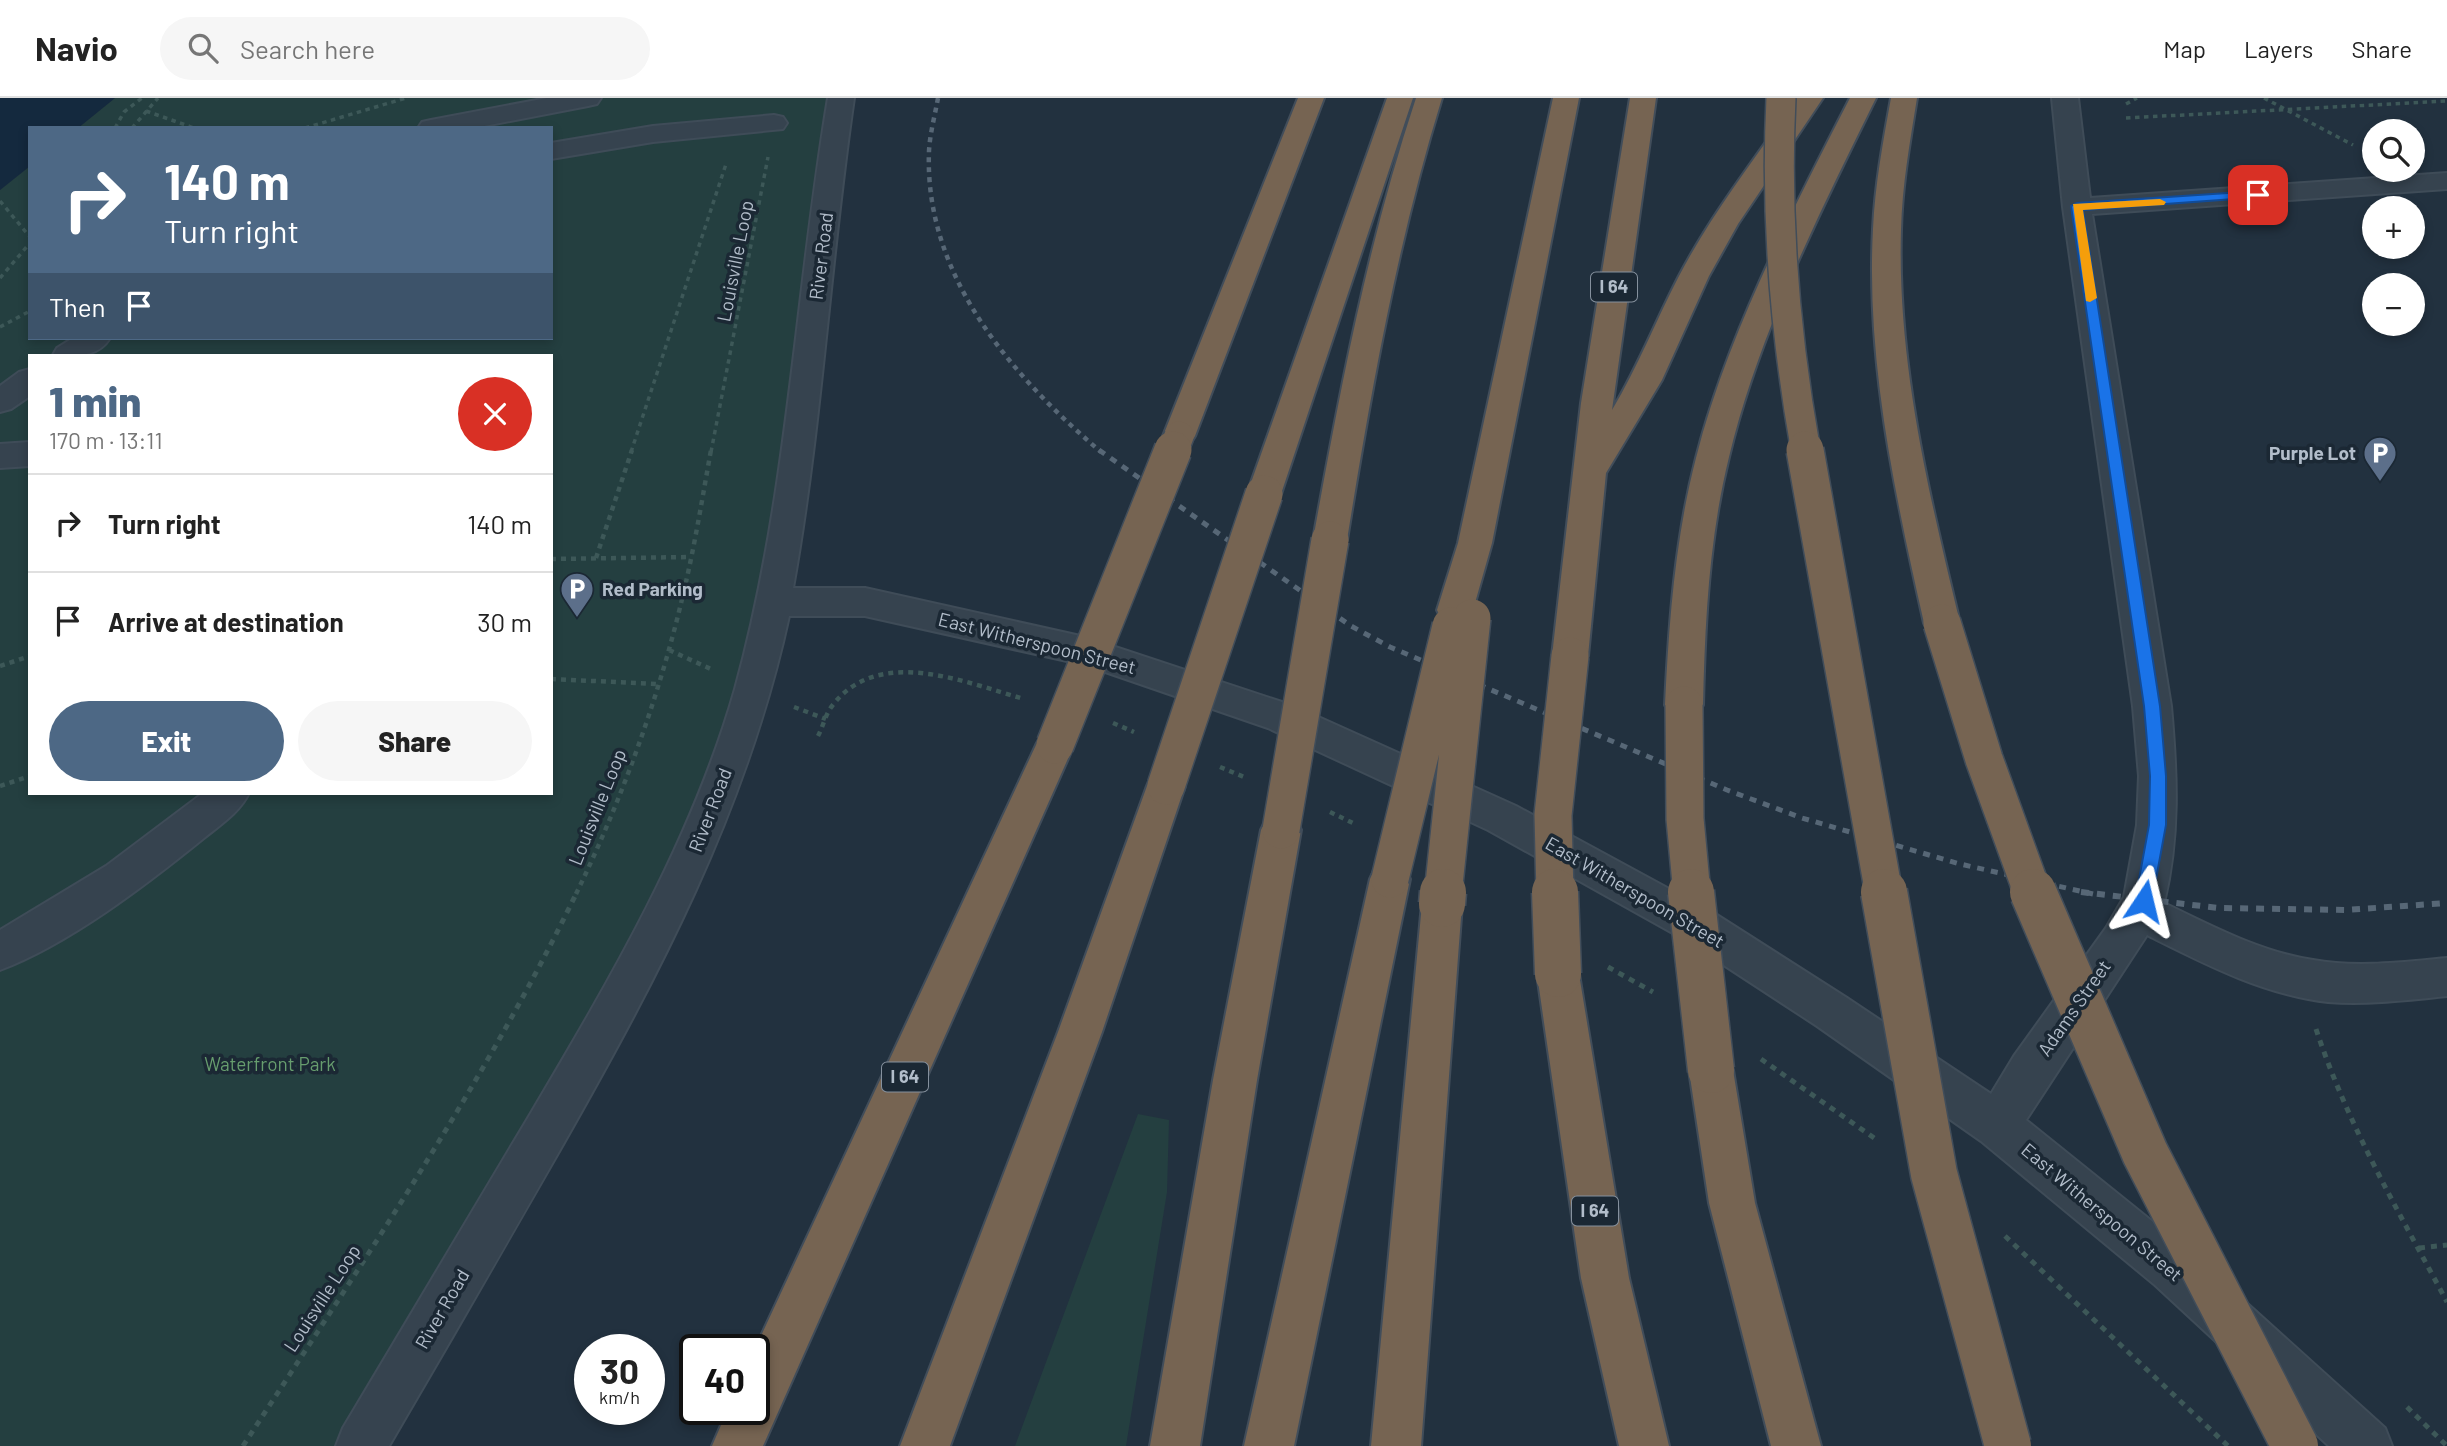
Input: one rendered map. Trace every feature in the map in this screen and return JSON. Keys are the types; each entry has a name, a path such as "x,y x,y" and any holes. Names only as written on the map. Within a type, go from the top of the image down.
{"highway":[{"name":"I 64","path":"770,1373 1055,745 1311,98"},
{"path":"925,1446 1080,1032 1400,98"},
{"path":"1175,1446 1234,1080 1281,830 1357,380 1388,247 1429,98"},
{"path":"1396,1446 1442,904 1463,614 1475,543 1566,98"},
{"name":"I 64","path":"1643,98 1589,476 1553,815 1558,974 1605,1278 1644,1446"},
{"path":"1781,98 1778,162 1780,246 1796,393 1934,1174 2008,1446"},
{"path":"1589,476 1646,380 1694,276 1724,224 1810,98"},
{"path":"1796,1446 1732,1203 1711,1070 1685,819 1684,705 1688,615 1697,532 1712,459 1731,393 1789,252 1863,98"},
{"path":"1903,98 1889,183 1886,246 1889,326 1897,411 1913,502 1942,622 1984,760 2040,915 2145,1153 2295,1446"},
{"path":"1269,1446 1390,879 1463,614"},
{"name":"I 64","path":"737,1446 746,1425"}],"street":[{"path":"441,126 588,98"},
{"name":"River Road","path":"361,1446 625,995 692,857 736,743 753,688 792,490 841,98"},
{"name":"Adams Street","path":"1997,1125 2030,1071 2121,942 2144,901 2157,825 2154,731 2077,206 2065,98"},
{"path":"553,151 621,138 774,123"},
{"path":"2077,206 2447,181"},
{"path":"70,354 92,340"},
{"path":"0,401 28,381"},
{"path":"0,456 28,454"},
{"name":"East Witherspoon Street","path":"772,601 865,602 1085,651 1201,688 1282,718 1503,818 1702,928 1832,1012 1997,1125 2172,1268 2367,1446"},
{"path":"0,951 46,928 149,859 228,795"},
{"path":"2138,910 2230,956 2305,978 2390,983 2447,977"}],"path":[{"path":"116,126 124,112 142,98"},
{"path":"134,126 158,98"},
{"path":"311,126 406,98"},
{"path":"2126,103 2137,98"},
{"path":"2264,98 2354,145"},
{"path":"2126,118 2447,101"},
{"path":"146,111 188,126"},
{"name":"Louisville Loop","path":"243,1446 426,1161 550,948 619,796 669,650 739,316 774,123"},
{"path":"596,558 739,126"},
{"path":"0,201 28,235"},
{"path":"0,278 28,245"},
{"path":"0,327 28,312"},
{"path":"553,559 690,558"},
{"path":"0,666 28,657"},
{"path":"553,678 657,684"},
{"path":"0,786 28,777"},
{"path":"2305,978 2326,1063 2350,1116 2447,1302"},
{"path":"2419,1248 2447,1245"}],"green space":[{"name":"Waterfront Park","path":"115,98 842,98 772,602 625,995 355,1446 0,1446 0,190 28,168 28,340 553,340 553,126 80,126"},
{"path":"1138,1114 1169,1120 1167,1192 1126,1446 1015,1446"}],"water":[{"path":"0,98 115,98 80,126 28,126 28,168 0,190"}],"railway":[{"path":"938,98 929,151 931,197 941,240 958,281 980,320 1006,356 1036,390 1101,452"},
{"path":"1099,450 1351,626 1390,647 1727,790 1802,818 1960,864 2087,893"},
{"path":"2081,892 2087,893"},
{"path":"2087,893 2219,908 2345,910 2447,903"},
{"path":"2087,893 2093,894"}],"slow traffic":[{"path":"2090,298 2077,206 2160,202"}],"place":[{"name":"Purple Lot","path":"2380,483"},
{"name":"Red Parking","path":"577,619"}],"route":[{"path":"2144,901 2157,825 2158,776 2152,706 2077,206 2130,205 2258,195"}]}
